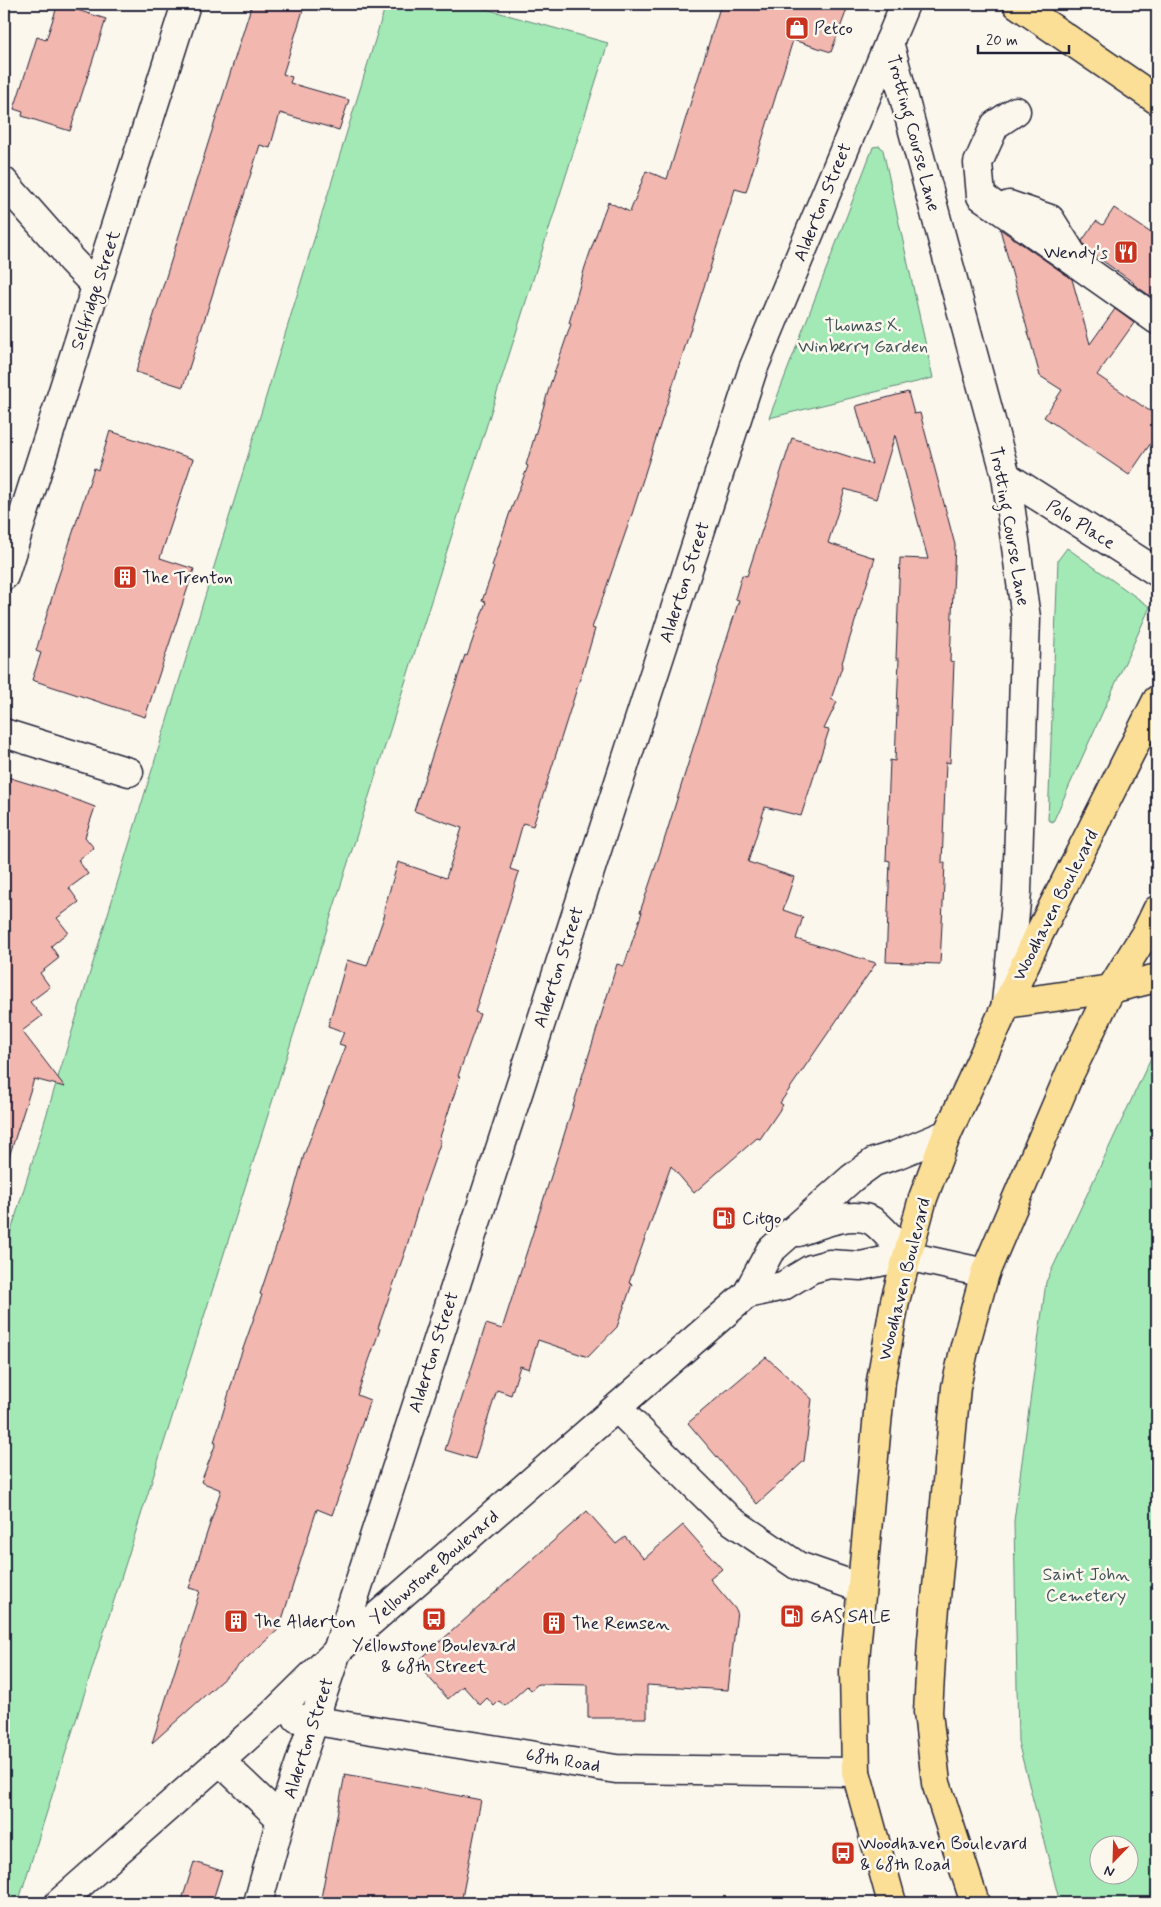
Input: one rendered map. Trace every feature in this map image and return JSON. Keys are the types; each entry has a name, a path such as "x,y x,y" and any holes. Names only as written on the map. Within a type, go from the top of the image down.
{"main road":[{"path":"1017,4 1157,100"},
{"name":"Woodhaven Boulevard","path":"892,1903 856,1772 854,1671 881,1381 895,1301 923,1198 947,1134 1039,934 1157,700"},
{"path":"974,1903 936,1782 928,1712 932,1640 956,1387 985,1273 1070,1073 1111,989 1147,931 1157,910"},
{"path":"1006,1004 1111,989 1157,978"}],"street":[{"name":"Selfridge Street","path":"4,576 186,4"},
{"name":"Trotting Course Lane","path":"905,4 889,42 1006,476 1026,618 1017,892 1006,1004"},
{"name":"Alderton Street","path":"258,1903 281,1819 753,370 889,42"},
{"path":"1016,111 995,125 978,163 982,196 1050,219 1078,264 1157,320"},
{"path":"4,182 70,259 96,286"},
{"name":"Polo Place","path":"1006,476 1157,572"},
{"path":"4,733 129,772"},
{"name":"Yellowstone Boulevard","path":"59,1903 273,1714 337,1651 747,1294 770,1251 852,1178 874,1162 896,1156 947,1134"},
{"name":"Yellowstone Boulevard","path":"785,1237 840,1218 860,1218 873,1222 907,1256"},
{"name":"Yellowstone Boulevard","path":"747,1294 783,1286 811,1269 829,1264 861,1266 907,1256 985,1273"},
{"path":"617,1408 729,1519 798,1566 861,1588"},
{"name":"68th Road","path":"273,1714 616,1769 856,1772"},
{"path":"220,1761 281,1819"}],"green space":[{"path":"386,4 468,4 608,43 18,1903 4,1903 4,1254"},
{"name":"Thomas X. Winberry Garden","path":"880,146 883,150 933,378 769,418 873,147"},
{"path":"1067,548 1150,607 1053,822 1048,820 1058,560"},
{"name":"Saint John Cemetery","path":"1157,1045 1157,1903 1060,1903 1018,1742 1014,1521 1046,1282"}],"building":[{"path":"58,4 106,19 70,131 22,116 23,112 14,109 37,37 46,40"},
{"path":"252,4 305,4 283,74 292,77 290,83 349,100 339,130 280,113 270,148 260,145 183,387 136,372"},
{"path":"721,4 849,4 831,52 793,40 746,192 735,189 632,514 592,628 595,629 585,663 533,826 523,823 510,869 519,872 475,1012 480,1014 458,1076 460,1077 439,1140 441,1141 357,1395 370,1400 332,1515 317,1509 279,1629 152,1743 200,1591 189,1588 221,1490 201,1482 216,1443 214,1442 239,1360 262,1295 260,1294 290,1205 304,1155 345,1046 339,1044 344,1032 328,1026 347,960 367,966 385,914 383,913 398,862 446,878 462,828 414,811 465,655 467,656 486,602 482,601 494,567 492,566 528,466 526,465 550,385 571,324 569,323 585,267 608,202 630,212 646,171 667,179"},
{"name":"Wendy's","path":"1114,208 1157,237 1157,299 1133,284 1086,249 1082,241 1096,221 1103,225"},
{"path":"1000,229 1072,279 1090,344 1115,309 1134,323 1097,375 1157,416 1157,434 1129,475 1044,417 1062,390 1040,376"},
{"path":"908,392 914,414 920,413 955,545 950,661 954,662 950,763 946,762 942,863 945,863 940,964 886,962 890,861 886,860 890,760 895,761 899,659 896,659 900,558 928,559 895,435 876,499 845,489 828,543 875,558 831,699 837,702 824,729 829,730 801,816 765,807 748,862 794,877 783,910 803,917 796,939 876,963 780,1103 783,1105 760,1139 757,1138 694,1193 671,1166 629,1283 632,1284 617,1327 588,1357 538,1340 529,1369 520,1366 511,1395 497,1390 475,1459 445,1450 486,1324 502,1329 617,964 624,966 642,912 640,912 739,600 735,599 742,575 747,576 792,438 872,464 856,406"},
{"name":"The Trenton","path":"110,431 193,459 160,558 194,569 145,717 32,680 41,653 36,651 56,584 94,468 98,470"},
{"path":"4,776 53,791 95,807 85,837 94,848 78,860 88,874 69,888 79,902 57,918 68,932 51,946 59,958 40,973 50,987 30,1002 42,1016 22,1031 65,1087 34,1079 9,1157 4,1156"},
{"path":"766,1357 812,1399 804,1461 757,1504 688,1423"},
{"path":"587,1511 616,1544 625,1537 644,1559 683,1525 722,1569 710,1579 737,1611 728,1690 647,1685 647,1718 588,1718 588,1685 538,1684 531,1690 527,1686 505,1706 499,1701 494,1706 487,1698 480,1705 463,1686 448,1699 416,1663"},
{"path":"345,1774 481,1800 461,1903 320,1903"},
{"path":"194,1862 222,1871 212,1903 181,1903"}],"place":[{"name":"Petco","path":"797,28"},
{"name":"Wendy's","path":"1126,252"},
{"name":"The Trenton","path":"125,577"},
{"name":"Citgo","path":"724,1218"},
{"name":"GAS SALE","path":"792,1616"},
{"name":"Yellowstone Boulevard & 68th Street","path":"434,1619"},
{"name":"The Alderton","path":"236,1621"},
{"name":"The Remsen","path":"554,1623"},
{"name":"Woodhaven Boulevard & 68th Road","path":"843,1853"}]}
